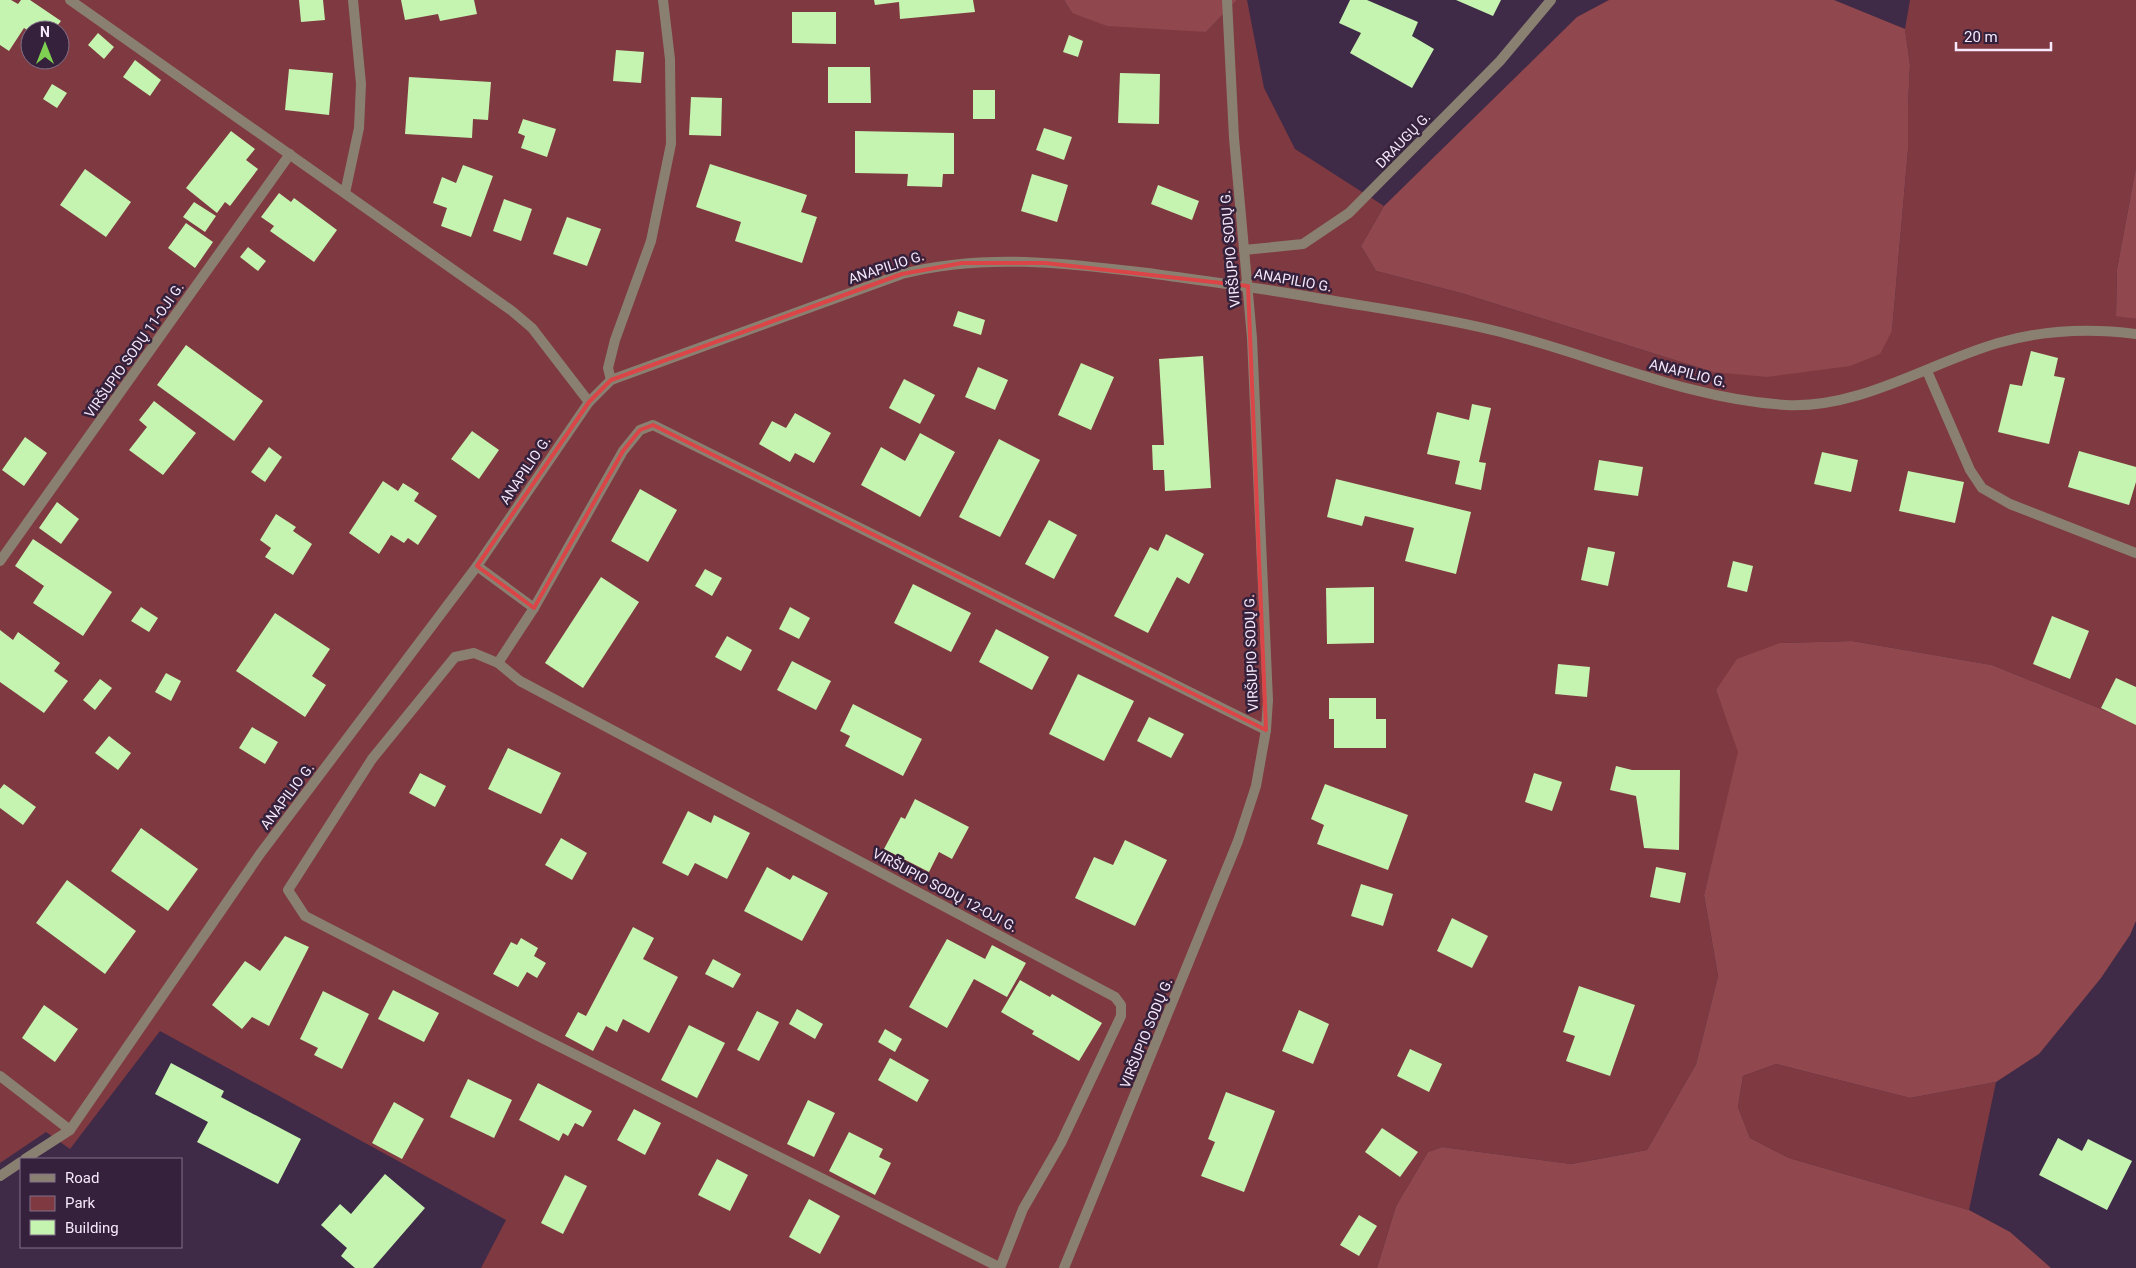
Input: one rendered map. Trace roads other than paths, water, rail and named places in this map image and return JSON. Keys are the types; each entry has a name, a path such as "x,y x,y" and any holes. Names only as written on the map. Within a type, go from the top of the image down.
{"street":[{"path":"70,0 512,311 532,328 588,402"},
{"path":"345,193 359,128 361,84 358,30 353,0"},
{"path":"612,380 608,368 614,340 652,241 671,144 670,59 663,0"},
{"name":"VIRŠUPIO SODŲ G.","path":"1064,1268 1238,841 1256,786 1266,730 1268,700 1253,348 1234,138 1227,0"},
{"name":"DRAUGŲ G.","path":"1244,250 1302,244 1349,213 1500,61 1551,0"},
{"name":"VIRŠUPIO SODŲ 11-OJI G.","path":"0,561 290,154"},
{"name":"ANAPILIO G.","path":"28,1158 70,1130 260,854 477,566 588,402 612,380 902,274 935,265 998,261 1045,263 1118,270 1248,286 1492,330 1678,386 1729,397 1787,405 1830,403 1927,371 1998,344 2054,332 2106,330 2136,334"},
{"path":"1927,371 1970,470 1982,488 2010,504 2136,553"},
{"path":"498,663 534,608 623,451 640,430 653,425 1266,730"},
{"path":"477,566 534,608"},
{"name":"VIRŠUPIO SODŲ 12-OJI G.","path":"474,653 498,663 520,681 1115,997 1121,1005 1121,1016 1061,1144 1023,1209 1000,1268 538,1036 305,916 288,890 372,759 455,658 474,653"},
{"path":"0,1076 70,1130"},
{"path":"0,1176 20,1163"}]}
